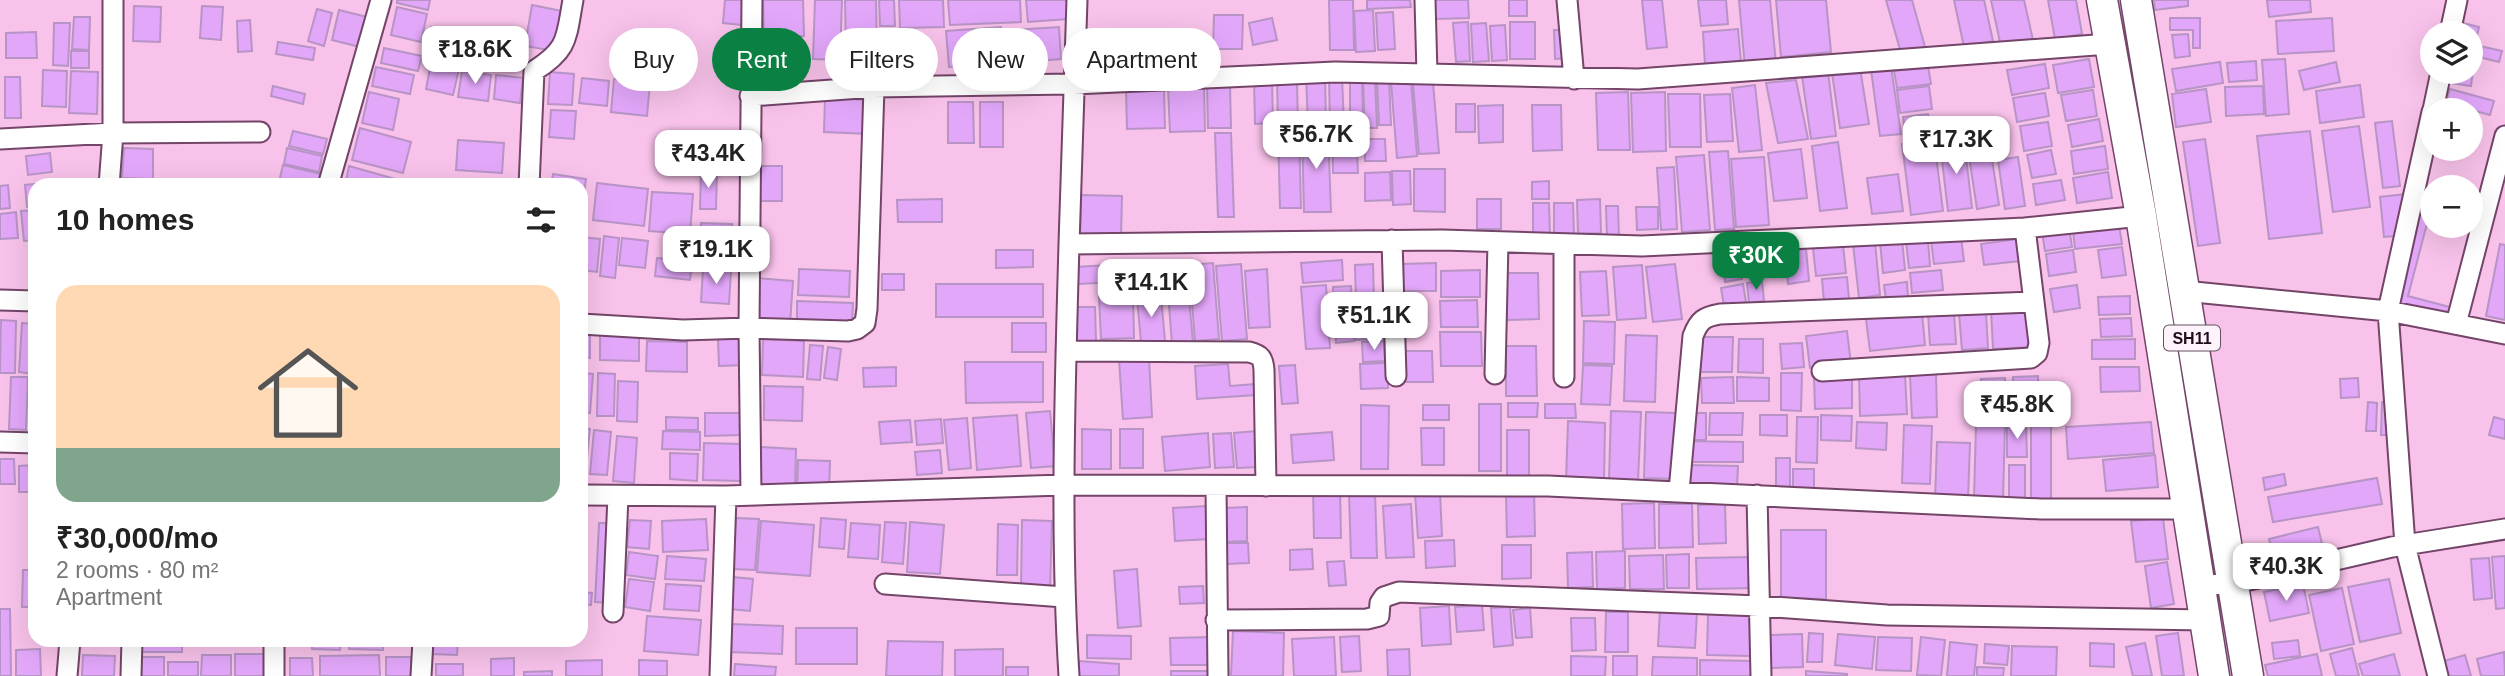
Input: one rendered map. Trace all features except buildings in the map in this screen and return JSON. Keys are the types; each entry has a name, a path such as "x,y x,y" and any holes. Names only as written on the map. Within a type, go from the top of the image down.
{"main road":[{"name":"SH11","path":"2102,0 2141,216 2214,676"},
{"name":"SH11","path":"2136,0 2248,676"}],"street":[{"path":"110,178 113,133 113,0"},
{"path":"330,178 381,0"},
{"path":"529,178 534,71 553,59 565,44 573,0"},
{"path":"751,495 749,328 752,0"},
{"path":"1076,28 1077,0"},
{"path":"1425,0 1427,74"},
{"path":"1567,0 1574,79"},
{"path":"2453,21 2458,0"},
{"path":"1221,77 1335,72 1638,79 2109,44"},
{"path":"938,86 1062,83"},
{"path":"750,96 825,91"},
{"path":"588,324 683,330 749,328 848,331 865,323 874,91"},
{"path":"1069,676 1064,597 1063,485 1074,91"},
{"path":"0,139 113,133 260,132"},
{"path":"2456,324 2505,136"},
{"path":"2422,161 2388,311 2405,545 2438,676"},
{"path":"1069,244 1392,240 1642,246 2025,228 2141,216"},
{"path":"1822,371 2031,358 2037,353 2039,342 2025,228"},
{"path":"1392,240 1396,376"},
{"path":"1495,374 1498,242"},
{"path":"1564,244 1564,377"},
{"path":"2185,291 2388,311 2505,334"},
{"path":"0,300 28,302"},
{"path":"1679,491 1693,335 1699,322 1706,317 1720,314 2033,302"},
{"path":"1066,351 1258,354 1263,359 1265,370 1266,486"},
{"path":"0,442 28,443"},
{"path":"588,495 726,496 1063,485 1548,486 2041,509 2189,509"},
{"path":"1216,486 1218,676"},
{"path":"1757,495 1761,676"},
{"path":"613,612 618,496"},
{"path":"720,676 726,496"},
{"path":"2200,585 2232,584 2405,545 2505,529"},
{"path":"885,584 1064,597"},
{"path":"1216,620 1367,619 1379,616 1380,603 1384,597 1399,592 1759,606 1887,615 2206,620"},
{"path":"67,676 69,647"},
{"path":"131,676 132,647"},
{"path":"274,647 274,676"},
{"path":"421,676 423,647"}]}
